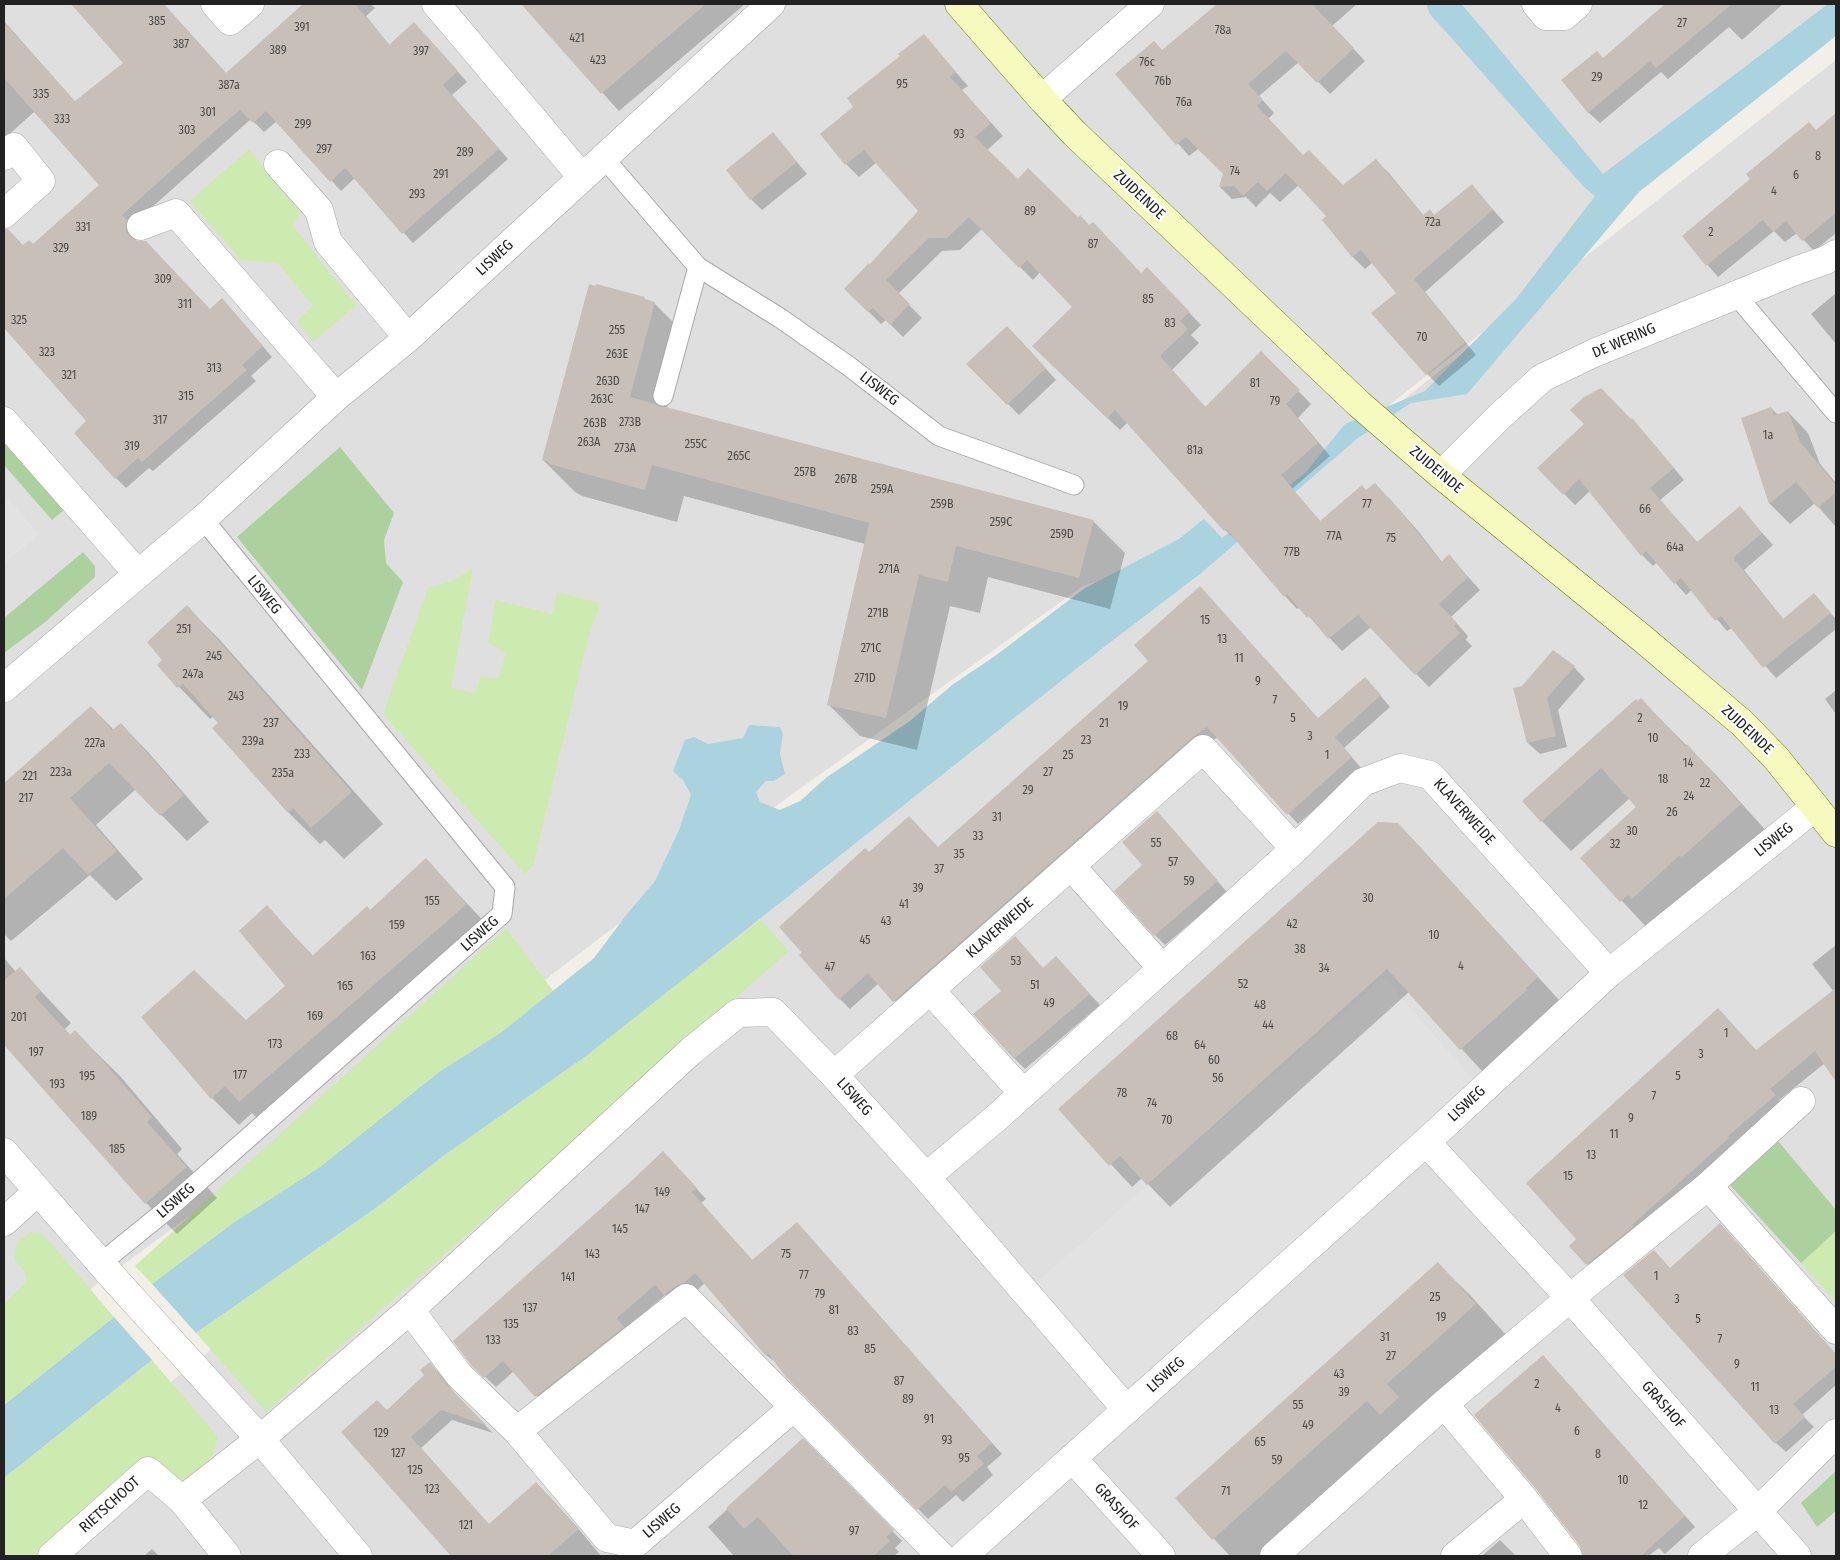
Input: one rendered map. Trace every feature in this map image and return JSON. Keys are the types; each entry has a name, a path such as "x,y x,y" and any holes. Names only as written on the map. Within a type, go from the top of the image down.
{"street":[{"path":"215,4 230,21 250,4"},
{"path":"436,4 582,177"},
{"name":"LISWEG","path":"4,688 203,519 336,397 408,338 771,4"},
{"name":"ZUIDEINDE","path":"958,4 1075,134 1359,404 1441,475 1636,633 1742,723 1776,758 1836,833"},
{"path":"1042,99 1150,4"},
{"path":"1536,4 1546,16 1564,16 1578,4"},
{"path":"4,156 14,147 41,181 4,214"},
{"path":"278,164 319,210 328,242 408,338"},
{"path":"141,226 176,213 336,397"},
{"name":"DE WERING","path":"1441,475 1500,416 1542,378 1594,353 1826,260 1836,254"},
{"path":"4,421 138,574"},
{"name":"KLAVERWEIDE","path":"834,1074 1203,749 1294,848"},
{"name":"KLAVERWEIDE","path":"926,1177 1162,968 1294,848 1363,782 1400,768 1430,775 1609,972"},
{"name":"LISWEG","path":"963,1556 1426,1142 1609,972 1815,807"},
{"path":"1071,866 1162,968"},
{"path":"930,990 1023,1093"},
{"name":"LISWEG","path":"182,1500 260,1439 410,1310 665,1075 738,1013 773,1012 834,1074 926,1177 1126,1410"},
{"path":"1274,1556 1444,1404 1570,1298 1708,1186 1801,1101"},
{"name":"GRASHOF","path":"1426,1142 1570,1298 1797,1556"},
{"path":"4,1152 109,1273 260,1439 358,1556"},
{"path":"1708,1186 1836,1330"},
{"path":"4,1222 38,1191"},
{"path":"517,1431 686,1298 941,1556"},
{"name":"LISWEG","path":"410,1310 459,1375 517,1431 607,1538 636,1544 794,1407"},
{"path":"1444,1404 1524,1499 1568,1556"},
{"path":"1702,1556 1757,1512 1836,1433"},
{"name":"GRASHOF","path":"1072,1458 1161,1556"},
{"name":"RIETSCHOOT","path":"52,1556 148,1471 182,1500 227,1556"},
{"path":"1455,1556 1524,1499"}],"lane":[{"name":"LISWEG","path":"603,157 698,267 780,318 850,367 939,436 1074,485"},
{"path":"663,396 698,267"},
{"path":"1736,295 1836,413"},
{"name":"LISWEG","path":"109,1273 164,1212 502,914 505,887 203,519"}],"shaded area":[{"path":"4,4 1448,4 1603,197 1515,307 1379,413 1218,543 1083,586 734,836 538,985 503,984 4,1353"},
{"path":"1463,4 1836,4 1836,11 1607,189"},
{"path":"1836,60 1836,1556 4,1556 4,1515 1380,418"},
{"path":"4,494 39,534 4,564"},
{"path":"1384,978 1475,1082 1128,1387 1036,1283"}],"green space":[{"path":"249,149 300,212 293,226 356,305 313,342 297,321 313,306 278,263 241,260 190,201"},
{"path":"4,441 64,510 52,520 4,465"},
{"path":"340,447 394,513 384,540 386,563 403,582 362,690 237,537"},
{"path":"83,552 95,566 95,577 44,623 4,653 4,618"},
{"path":"473,568 451,688 475,693 481,676 498,679 506,653 488,643 496,600 552,614 557,592 600,603 587,642 533,866 525,874 383,714 428,588 455,580"},
{"path":"761,920 789,951 266,1412 196,1333 373,1210 449,1152 586,1056 655,1000"},
{"path":"506,928 554,992 503,1031 439,1072 320,1167 233,1223 152,1284 135,1266"},
{"path":"1778,1141 1836,1210 1836,1231 1801,1263 1730,1185"},
{"path":"1836,1231 1836,1302 1801,1263"},
{"path":"31,1232 42,1233 114,1317 4,1405 4,1304 27,1281 24,1271 15,1260 15,1250 19,1240"},
{"path":"152,1360 218,1437 213,1454 199,1470 185,1479 166,1477 141,1459 32,1556 4,1556 4,1478"},
{"path":"1836,1471 1836,1511 1817,1527 1801,1503"}],"water":[{"path":"1426,4 1462,4 1603,174 1828,4 1836,4 1836,36 1639,192 1467,394 1411,403 1358,438 1200,574 1104,647 586,1056 449,1152 373,1210 196,1333 152,1284 233,1223 320,1167 439,1072 503,1031 594,958 655,881 679,830 691,795 683,780 673,771 685,740 694,737 708,744 743,738 749,725 780,727 783,734 780,754 785,774 774,781 766,781 756,792 760,802 780,810 800,801 827,777 910,721 952,685 995,656 1085,588 1179,539 1204,519 1222,538 1306,472 1345,424 1425,391 1516,299 1595,196 1584,187 1430,14"},
{"path":"114,1317 152,1360 4,1478 4,1405"}],"building":[{"path":"71,4 164,4 226,73 303,4 355,4 389,45 414,22 458,71 443,85 499,149 402,234 345,168 330,182 266,111 253,123 240,110 215,131 122,215 127,220 126,231 131,238 138,241 146,241 210,309 222,298 263,346 242,365 247,370 142,462 138,458 115,479 74,433 86,421 4,328 4,229 8,229 23,245 29,240 33,244 99,185 4,78 4,22 75,101 123,63"},
{"path":"521,4 706,4 601,94"},
{"path":"1217,4 1312,4 1354,48 1317,83 1286,51 1248,84 1263,100 1257,106 1303,155 1309,150 1343,185 1376,159 1423,215 1430,209 1434,215 1472,184 1493,210 1414,279 1465,342 1426,375 1371,313 1396,293 1361,250 1352,257 1322,220 1326,216 1286,173 1267,191 1258,182 1243,196 1234,186 1219,187 1223,174 1186,137 1176,145 1115,74 1154,41 1162,50"},
{"path":"1665,4 1732,4 1656,68 1650,61 1588,113 1561,80 1597,51 1603,58"},
{"path":"924,34 956,72 950,77 991,123 975,137 1018,179 1028,168 1078,217 1080,215 1089,225 1093,222 1141,273 1147,267 1190,312 1180,321 1188,329 1160,356 1205,407 1261,351 1300,390 1286,404 1318,443 1281,475 1320,521 1362,485 1366,490 1375,483 1405,516 1441,562 1449,554 1468,577 1439,604 1457,623 1454,626 1460,633 1415,675 1358,615 1328,639 1287,594 1284,597 1226,529 1224,531 1115,410 1107,418 1032,346 1072,307 1027,260 1019,268 969,217 947,238 929,238 886,280 910,304 890,325 873,308 868,312 844,289 870,264 918,211 864,150 845,165 820,134 853,107 847,98 900,56 898,54"},
{"path":"1836,113 1836,213 1802,241 1786,221 1773,232 1763,220 1706,266 1682,236 1750,179 1746,174 1809,122 1816,130"},
{"path":"773,132 797,162 750,200 726,170"},
{"path":"589,284 596,286 596,284 645,297 644,299 655,302 630,397 661,407 1094,520 1079,578 956,546 948,582 919,575 886,718 827,705 869,523 652,465 645,490 549,464 549,462 542,460"},
{"path":"1007,326 1046,368 1007,405 966,364"},
{"path":"1601,388 1632,418 1674,468 1650,488 1697,542 1740,506 1762,533 1733,558 1783,619 1814,593 1831,613 1763,668 1721,616 1715,621 1681,578 1674,584 1646,551 1641,556 1579,479 1563,495 1537,468 1584,424 1570,410 1584,397"},
{"path":"1771,407 1774,415 1788,411 1800,442 1836,485 1836,492 1818,508 1796,482 1769,504 1741,418"},
{"path":"1200,586 1318,718 1365,677 1381,695 1335,737 1352,757 1287,815 1207,727 1193,737 893,1002 868,973 839,1000 799,955 802,953 779,927 865,848 869,852 909,816 938,847 1148,661 1134,645"},
{"path":"187,605 352,792 311,828 293,808 288,813 212,728 218,723 183,684 177,688 157,665 162,660 147,642"},
{"path":"1553,650 1575,666 1547,698 1556,736 1527,743 1513,688 1522,686"},
{"path":"1641,698 1685,746 1687,744 1741,804 1682,857 1680,855 1632,899 1628,895 1620,902 1580,858 1636,807 1601,768 1541,822 1522,801 1636,699 1637,701"},
{"path":"91,706 112,730 121,723 184,795 160,816 109,763 70,798 117,851 88,875 63,848 4,899 4,783"},
{"path":"1157,811 1218,881 1154,936 1114,891 1142,865 1122,842"},
{"path":"1378,822 1398,823 1538,977 1526,988 1527,990 1460,1050 1387,969 1147,1185 1120,1156 1109,1166 1058,1109"},
{"path":"426,858 467,904 239,1102 225,1086 211,1099 141,1017 194,970 246,1020 285,986 239,931 267,905 312,956 367,906 370,910"},
{"path":"1015,936 1043,968 1056,956 1090,994 1014,1059 973,1014 1001,991 980,967"},
{"path":"20,967 41,991 35,997 70,1035 75,1030 88,1044 152,1117 147,1122 187,1167 145,1204 4,1045 4,980"},
{"path":"1836,988 1836,1082 1815,1051 1770,1089 1776,1095 1728,1136 1730,1137 1632,1225 1634,1226 1586,1265 1569,1246 1576,1239 1526,1183 1718,1008 1756,1050"},
{"path":"663,1151 697,1188 692,1192 752,1260 797,1222 992,1443 977,1456 984,1464 951,1492 945,1485 917,1510 785,1376 768,1353 766,1356 695,1273 684,1283 676,1286 664,1295 655,1285 617,1318 624,1327 535,1397 503,1361 484,1378 471,1365 453,1341"},
{"path":"1720,1223 1836,1354 1836,1367 1793,1404 1805,1417 1775,1444 1623,1275 1654,1250 1670,1268"},
{"path":"1438,1262 1476,1304 1387,1384 1399,1397 1380,1415 1367,1401 1212,1540 1175,1498"},
{"path":"1543,1355 1685,1516 1641,1556 1583,1556 1580,1546 1536,1489 1474,1415"},
{"path":"430,1362 448,1386 486,1425 441,1410 411,1437 489,1524 536,1482 579,1529 548,1556 451,1556 341,1432 377,1400 387,1410 424,1375 420,1370"},
{"path":"803,1438 894,1530 886,1537 890,1541 874,1556 793,1556 758,1517 744,1529 726,1508"}]}
